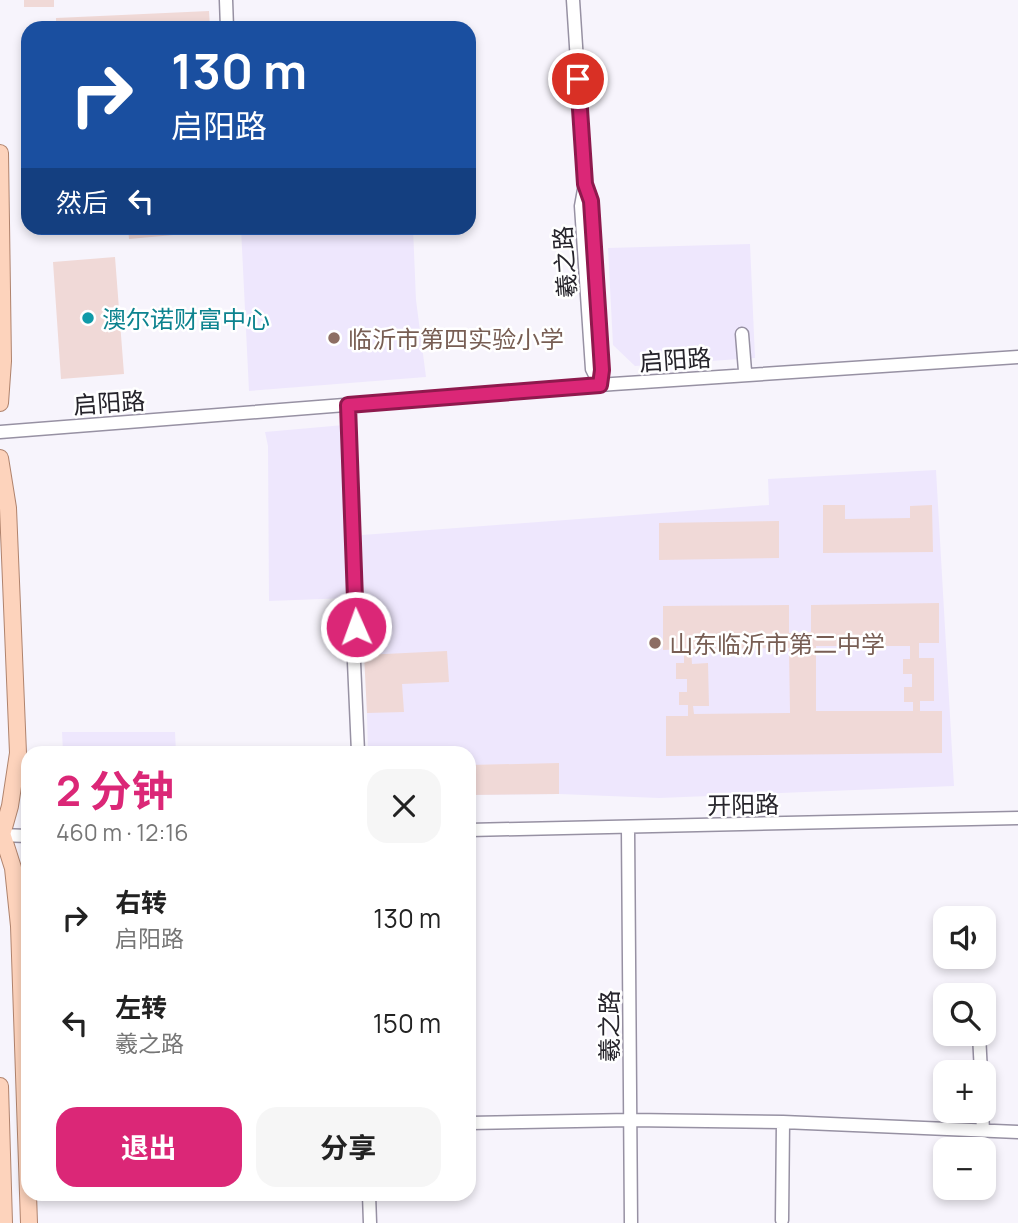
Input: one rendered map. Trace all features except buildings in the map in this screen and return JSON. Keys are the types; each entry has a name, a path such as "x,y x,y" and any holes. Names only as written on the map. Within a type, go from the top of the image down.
{"main road":[{"path":"0,153 3,361 0,403"},
{"path":"0,458 8,508 18,753 10,806 0,836 13,868 21,978"},
{"path":"0,1086 4,1223"},
{"path":"29,1201 29,1223"}],"street":[{"path":"226,0 227,21"},
{"name":"羲之路","path":"573,0 585,184 591,201 602,370 600,385"},
{"path":"742,334 750,373"},
{"name":"启阳路","path":"0,432 750,373 1018,357"},
{"path":"348,405 358,746"},
{"name":"开阳路","path":"476,830 1018,818"},
{"name":"羲之路","path":"628,828 631,1223"},
{"path":"0,836 21,836"},
{"path":"476,1123 630,1120 783,1122 1018,1132"},
{"path":"782,1220 783,1122"},
{"path":"983,1123 983,1130"},
{"path":"369,1201 370,1223"}],"shaded area":[{"name":"临沂市第四实验小学","path":"241,235 413,235 416,300 426,377 249,391"},
{"path":"750,244 755,358 635,366 613,345 608,248"},
{"name":"临沂市第四实验小学","path":"344,425 348,598 269,601 268,446 265,432"},
{"name":"山东临沂市第二中学","path":"936,470 954,786 659,798 559,794 476,795 476,746 368,746 362,535 769,505 768,479"},
{"path":"62,732 175,732 176,746 63,746"}],"place":[{"name":"澳尔诺财富中心","path":"88,318"},
{"name":"临沂市第四实验小学","path":"334,338"},
{"name":"山东临沂市第二中学","path":"655,643"}],"route":[{"path":"356,627 348,405 600,385 602,370 591,201 585,184 578,79"}]}
